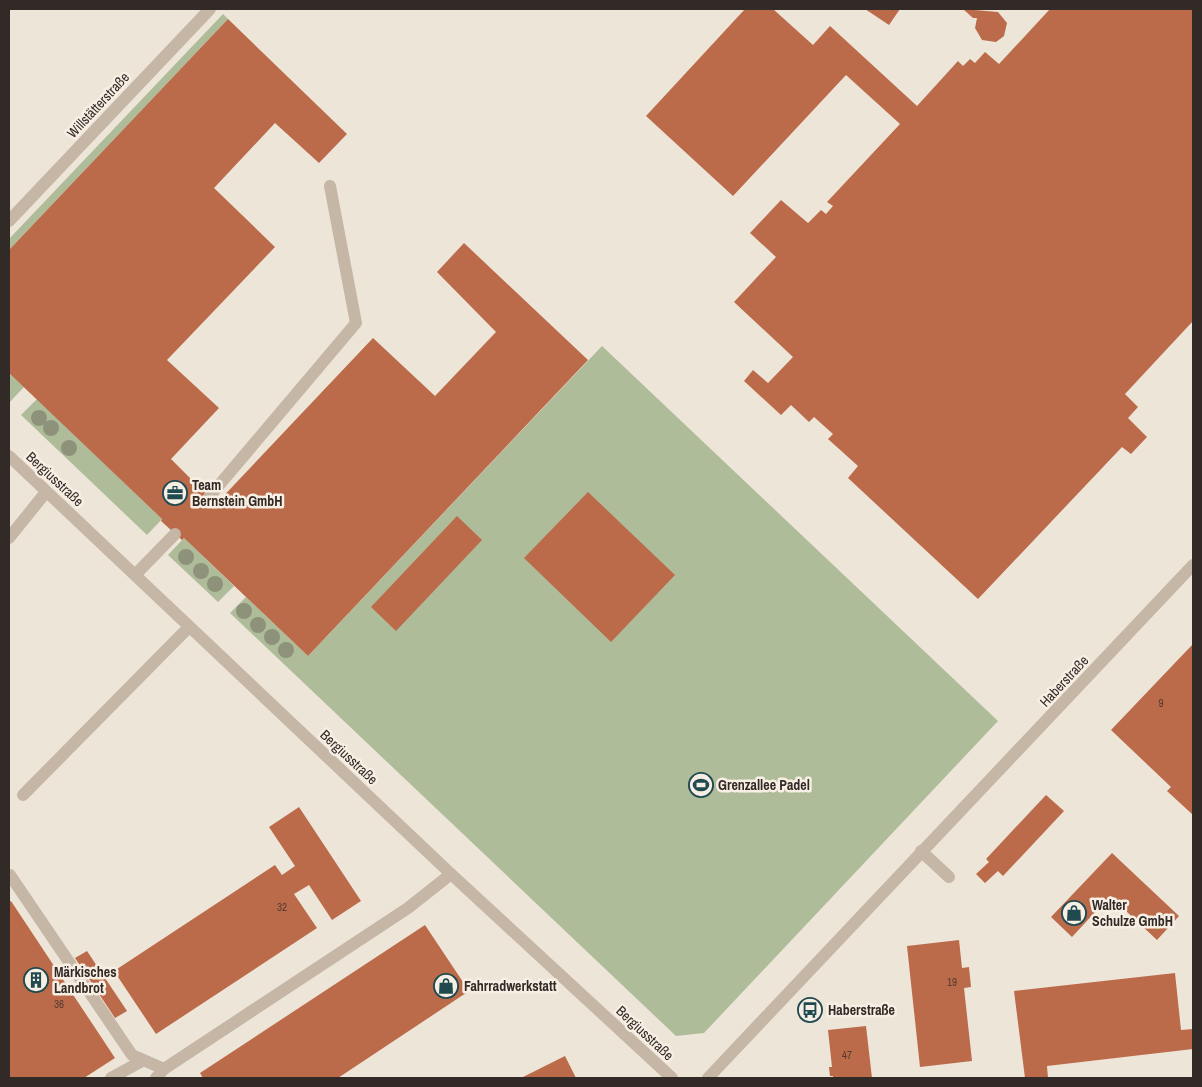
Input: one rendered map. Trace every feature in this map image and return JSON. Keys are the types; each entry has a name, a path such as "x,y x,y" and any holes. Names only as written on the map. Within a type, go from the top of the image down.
{"street":[{"name":"Willstätterstraße","path":"9,221 210,9"},
{"path":"209,497 356,322 330,186"},
{"name":"Bergiusstraße","path":"9,456 450,874 672,1078"},
{"path":"9,538 46,492"},
{"path":"135,575 175,534"},
{"name":"Haberstraße","path":"708,1078 921,851 1060,709 1193,565"},
{"path":"23,795 189,627"},
{"path":"921,851 949,877"},
{"path":"9,876 132,1055 160,1074 408,908 450,874"},
{"path":"111,1078 142,1061"}],"green space":[{"path":"223,14 228,19 9,250 9,239"},
{"path":"602,346 998,721 704,1033 676,1036 230,613 246,597 308,656"},
{"path":"9,373 24,387 9,403"},
{"path":"37,399 162,519 147,535 21,415"},
{"path":"184,538 234,586 218,602 168,555"}],"building":[{"path":"745,9 773,9 813,45 830,26 917,106 958,61 963,66 970,59 975,63 985,52 999,64 1050,9 1193,9 1193,321 1125,394 1138,407 1128,418 1147,437 1131,454 1122,447 978,599 848,478 858,466 828,439 833,434 814,417 809,422 791,405 781,415 744,381 753,370 768,383 793,357 734,302 776,257 750,233 781,200 808,223 821,210 826,214 833,206 827,202 900,124 846,75 733,196 646,116"},
{"path":"865,9 900,9 889,25"},
{"path":"963,9 998,12 1007,23 1004,36 996,42 982,40 975,28 977,18 973,18"},
{"path":"228,19 347,134 319,163 275,123 214,188 275,247 167,360 219,408 171,459 216,504 373,338 435,396 496,332 437,272 464,243 588,360 308,656 184,538 182,540 161,521 162,519 9,373 9,250"},
{"path":"588,492 675,575 611,642 524,558"},
{"path":"457,516 482,540 396,631 371,607"},
{"path":"1193,644 1193,815 1167,791 1171,787 1111,730"},
{"path":"1046,795 1064,811 1003,876 998,871 985,883 976,874 989,862 986,859"},
{"path":"299,807 361,901 332,920 309,885 294,894 317,928 156,1034 114,971 275,865 282,875 295,866 269,827"},
{"path":"1112,853 1179,916 1157,940 1110,896 1072,937 1051,917"},
{"name":"Märkisches Landbrot","path":"11,901 115,1058 84,1078 9,1078 9,902"},
{"path":"425,925 469,991 338,1078 203,1078 200,1073"},
{"path":"959,940 962,968 969,967 971,987 964,988 972,1061 920,1067 907,946"},
{"path":"87,951 127,1011 115,1018 75,958"},
{"path":"1175,973 1181,1030 1193,1029 1193,1049 1047,1066 1048,1078 1025,1078 1014,991"},
{"path":"866,1026 872,1078 833,1078 833,1076 830,1076 829,1067 832,1067 828,1030"},
{"path":"565,1056 576,1078 521,1078"}],"place":[{"name":"Team Bernstein GmbH","path":"175,493"},
{"name":"Grenzallee Padel","path":"701,785"},
{"name":"Walter Schulze GmbH","path":"1074,913"},
{"name":"Märkisches Landbrot","path":"36,980"},
{"name":"Fahrradwerkstatt","path":"446,986"},
{"name":"Haberstraße","path":"810,1010"}]}
